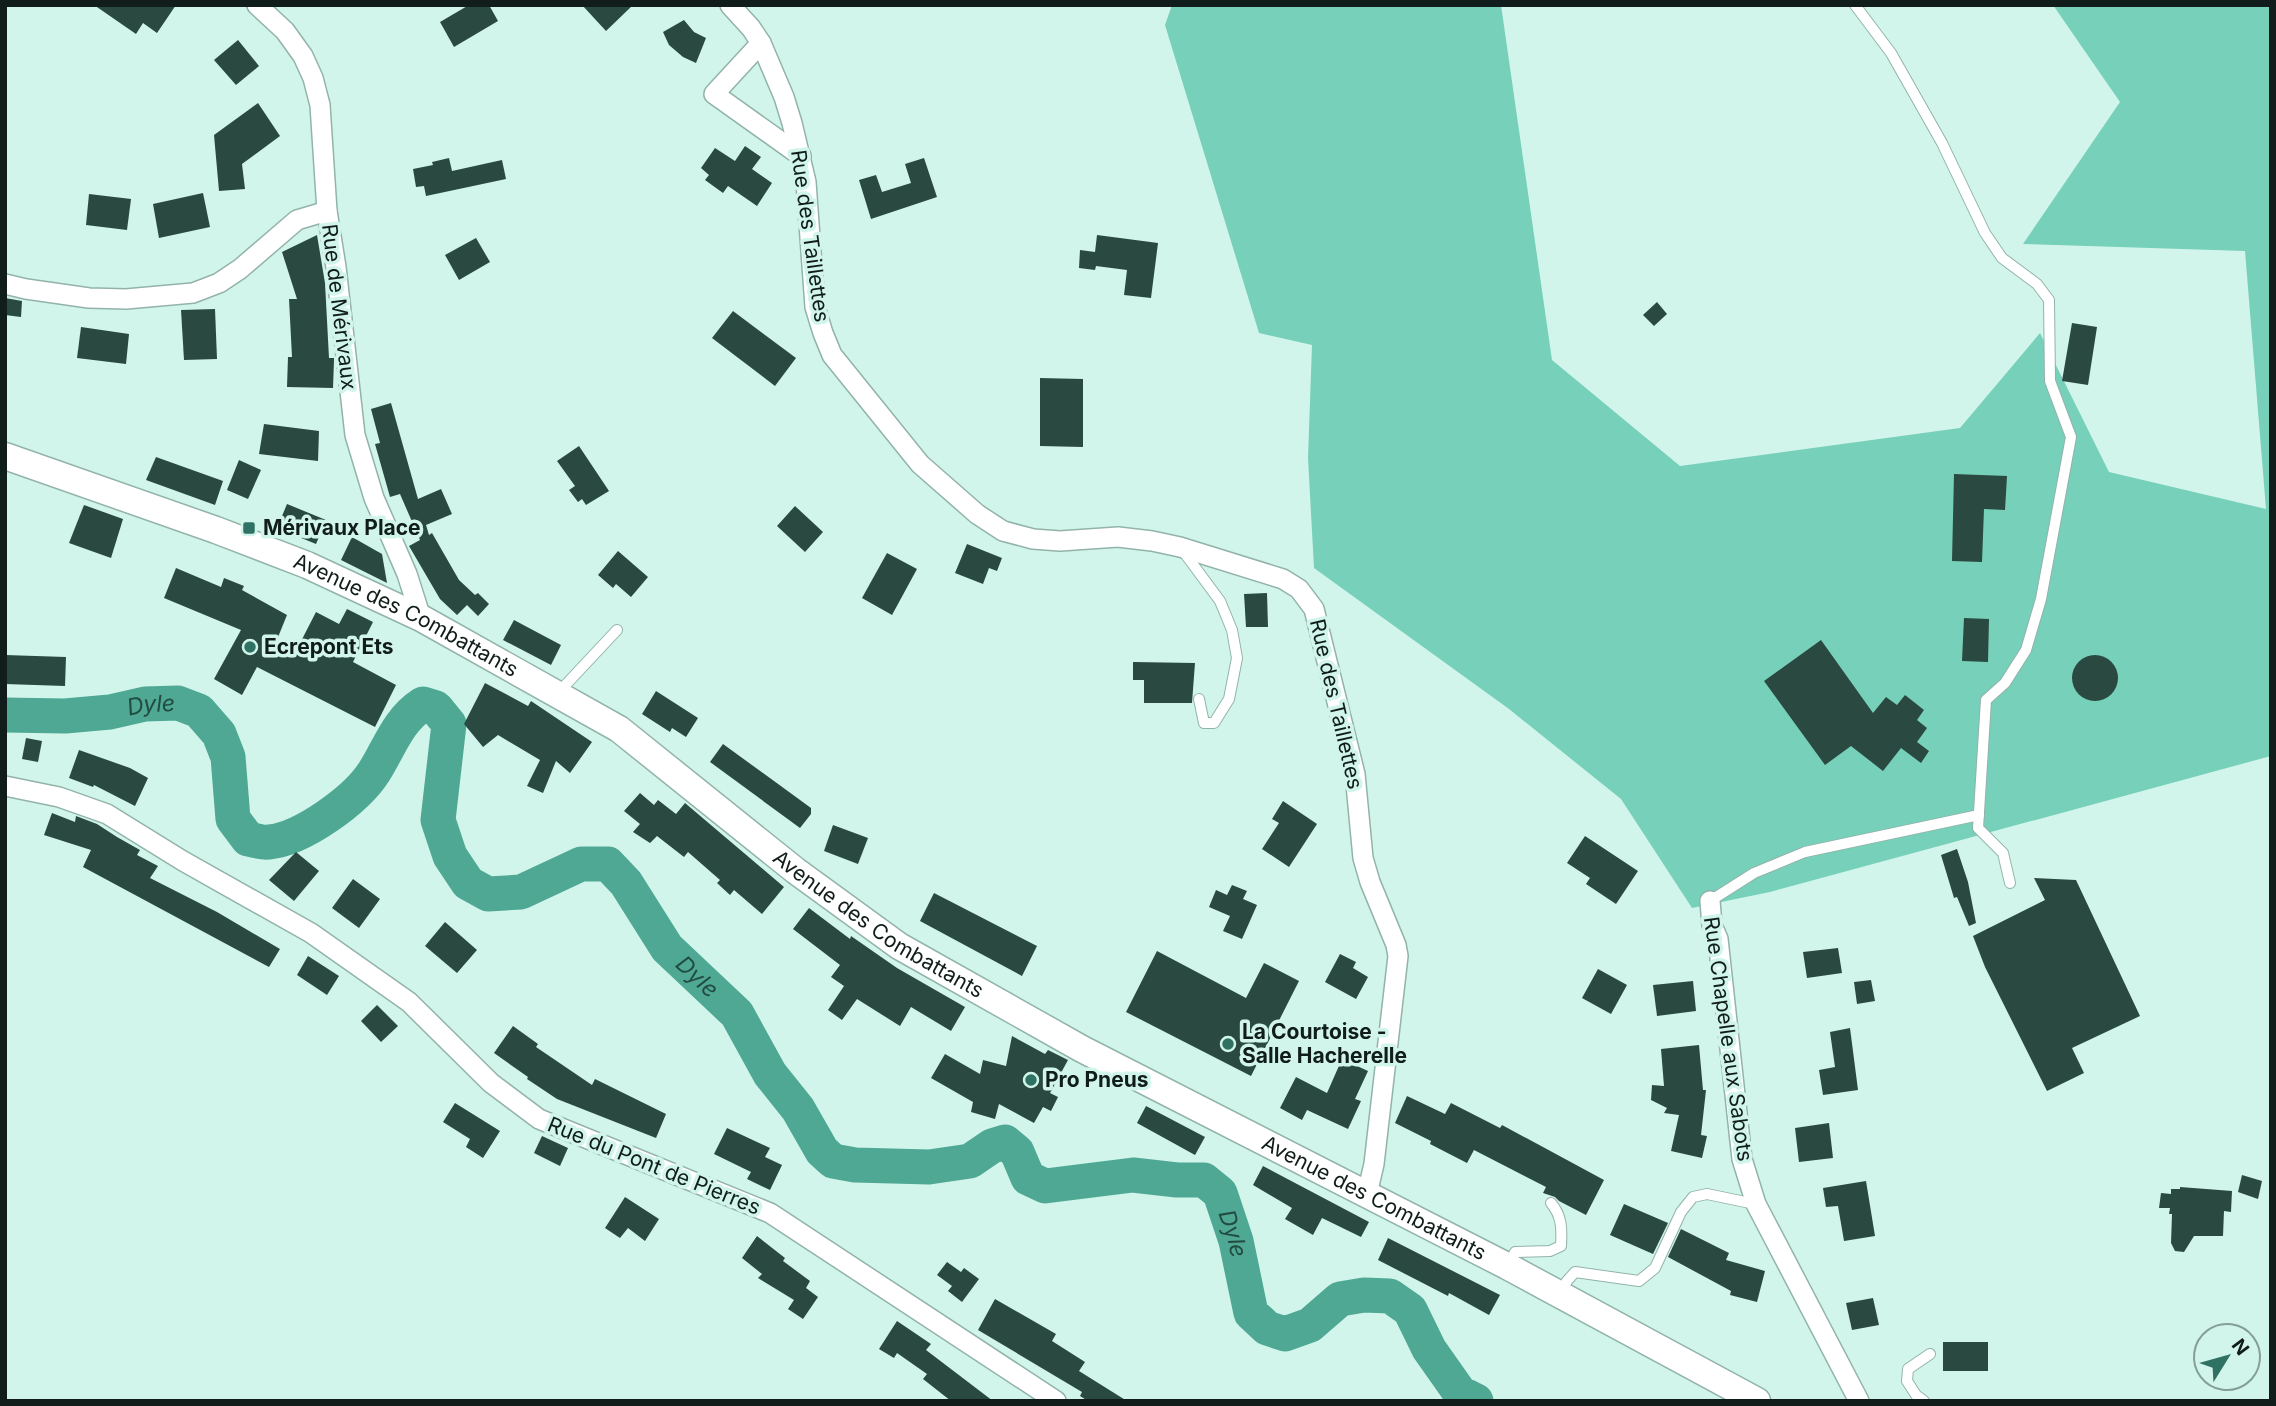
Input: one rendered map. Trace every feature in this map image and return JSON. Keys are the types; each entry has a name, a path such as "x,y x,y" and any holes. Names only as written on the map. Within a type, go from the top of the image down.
{"main road":[{"name":"Avenue des Combattants","path":"5,456 307,565 421,618 619,729 796,871 898,946 1082,1049 1507,1266 1757,1401"}],"street":[{"name":"Rue de Mérivaux","path":"257,5 285,31 303,55 313,78 320,105 327,211 355,435 374,498 407,574 421,618"},
{"name":"Rue des Taillettes","path":"730,5 761,43 784,97 806,182 815,307 832,355 920,464 977,514 1003,531 1033,540 1118,537 1180,547 1283,579 1299,589 1314,609 1354,774 1363,858 1398,956 1376,1153 1367,1194"},
{"path":"761,43 714,94 801,156"},
{"path":"5,284 89,298 126,299 193,293 219,284 297,220 327,211"},
{"name":"Rue du Pont de Pierres","path":"5,786 59,797 107,814 183,861 311,933 408,1002 491,1083 539,1119 770,1213 1056,1401"},
{"name":"Rue Chapelle aux Sabots","path":"1710,901 1712,925 1718,939 1742,1159 1756,1204 1859,1401"}],"lane":[{"path":"1855,5 1891,53 1942,143 1985,233 2002,258 2037,284 2049,300 2050,382 2071,437 2041,600 2026,650 2005,683 1986,700 1978,828 2003,853 2010,883"},
{"path":"1180,547 1220,601 1232,630 1237,659 1229,699 1214,723 1204,723 1199,699"},
{"path":"558,694 617,630"},
{"path":"1710,901 1754,873 1805,852 1979,815"},
{"path":"1559,1295 1575,1272 1639,1281 1655,1268 1681,1212 1693,1197 1707,1194 1756,1204"},
{"path":"1507,1266 1515,1252 1550,1251 1561,1246 1559,1212 1551,1203"},
{"path":"1924,1401 1916,1395 1907,1381 1908,1369 1930,1354"}],"green space":[{"path":"1172,5 1501,5 1552,360 1680,466 1960,428 2040,333 2109,472 2266,509 2245,251 2023,244 2120,102 2053,5 2271,5 2271,756 1770,892 1692,908 1621,799 1509,709 1314,568 1308,458 1312,345 1259,333 1165,25"}],"building":[{"path":"94,5 176,5 157,33 143,23 136,34"},
{"path":"469,5 489,5 498,21 454,47 440,22"},
{"path":"582,5 633,5 606,31"},
{"path":"684,20 694,32 706,38 696,63 683,57 669,45 663,32"},
{"path":"238,40 259,66 236,85 214,60"},
{"path":"258,103 280,136 242,164 245,189 219,191 214,135"},
{"path":"745,146 761,157 752,169 772,183 757,206 728,186 723,193 705,180 709,175 701,168 715,148 735,161"},
{"path":"449,158 452,171 502,160 506,179 426,196 424,186 416,187 413,169"},
{"path":"924,158 937,197 871,219 859,180 876,175 882,192 911,183 905,164"},
{"path":"203,193 210,227 159,238 153,204"},
{"path":"89,194 131,199 127,230 86,225"},
{"path":"317,235 325,283 329,358 334,358 333,388 287,387 288,357 292,357 289,299 297,299 282,252"},
{"path":"1097,235 1158,243 1151,298 1124,295 1127,270 1096,266 1095,270 1079,268 1080,250 1095,252"},
{"path":"476,238 490,262 459,280 445,255"},
{"path":"5,298 22,301 21,317 5,315"},
{"path":"1657,302 1667,314 1654,326 1643,315"},
{"path":"215,309 217,359 184,360 181,310"},
{"path":"733,311 796,358 775,386 712,338"},
{"path":"2072,323 2097,327 2088,385 2062,381"},
{"path":"81,327 129,334 126,364 77,358"},
{"path":"1040,378 1083,379 1083,447 1040,446"},
{"path":"391,403 418,499 441,489 452,514 426,525 429,535 432,533 459,580 489,604 478,616 467,605 457,615 440,599 409,546 420,540 400,494 390,497 375,444 380,443 371,409"},
{"path":"264,424 319,431 318,461 259,454"},
{"path":"579,446 609,491 586,505 582,499 578,502 569,490 575,486 557,461"},
{"path":"156,457 223,481 215,505 146,480"},
{"path":"239,460 261,470 248,499 227,490"},
{"path":"1954,474 2007,476 2005,510 1984,509 1982,562 1952,561"},
{"path":"287,504 326,520 316,544 277,528"},
{"path":"84,505 123,519 111,558 69,543"},
{"path":"795,506 823,532 805,552 777,526"},
{"path":"352,537 382,554 387,583 341,560"},
{"path":"967,544 1002,558 997,571 989,568 983,584 955,573"},
{"path":"618,551 648,577 631,597 616,584 613,588 598,575"},
{"path":"887,553 917,569 892,615 862,598"},
{"path":"176,568 221,587 224,578 244,586 242,590 287,615 276,642 296,651 316,612 339,624 347,609 373,622 353,662 396,685 375,727 257,667 242,695 214,679 241,630 164,598"},
{"path":"1267,593 1268,627 1246,627 1244,594"},
{"path":"1964,618 1989,619 1988,662 1962,661"},
{"path":"514,620 561,645 551,665 503,640"},
{"path":"1821,640 1873,713 1886,697 1897,705 1905,695 1924,710 1917,720 1927,728 1917,742 1929,751 1921,763 1901,748 1883,771 1851,746 1825,765 1764,681"},
{"path":"5,655 66,657 65,686 5,684"},
{"path":"2095,655 2111,662 2118,678 2111,694 2095,701 2079,694 2072,678 2079,662"},
{"path":"1133,662 1195,663 1192,703 1144,703 1144,680 1133,680"},
{"path":"485,683 528,706 531,701 592,742 570,773 556,761 543,793 527,786 540,760 498,735 483,747 464,724"},
{"path":"656,691 698,718 686,737 672,728 670,732 642,714"},
{"path":"26,738 42,741 38,762 22,759"},
{"path":"723,744 811,808 811,814 800,828 710,762"},
{"path":"79,750 130,768 148,778 135,806 94,785 93,787 69,778"},
{"path":"640,793 654,805 658,800 676,814 685,803 784,887 762,914 734,890 730,895 717,883 720,880 688,852 684,857 657,836 650,843 633,832 640,824 624,811"},
{"path":"1283,801 1317,824 1289,867 1262,849 1279,823 1272,819"},
{"path":"52,813 75,822 76,816 97,824 140,850 137,855 158,866 150,878 217,912 280,949 269,967 83,867 91,850 44,835"},
{"path":"833,825 868,838 858,864 824,851"},
{"path":"1585,836 1638,871 1616,904 1586,884 1590,878 1567,863"},
{"path":"1957,849 1968,882 1976,923 1969,926 1957,897 1954,898 1941,855"},
{"path":"296,852 319,871 294,901 269,880"},
{"path":"2034,878 2076,880 2140,1016 2072,1048 2084,1073 2047,1091 1985,967 1973,936 2045,900"},
{"path":"353,879 380,899 359,928 332,908"},
{"path":"1232,885 1247,891 1243,899 1257,905 1242,939 1223,931 1230,916 1209,907 1216,890 1227,895"},
{"path":"934,893 1037,946 1022,976 920,921"},
{"path":"809,908 850,939 851,936 897,968 965,1007 951,1031 911,1007 900,1026 857,999 842,1020 828,1010 844,986 831,977 840,965 793,929"},
{"path":"445,922 477,950 457,973 425,946"},
{"path":"1838,948 1842,973 1807,978 1803,952"},
{"name":"La Courtoise - Salle Hacherelle","path":"1157,951 1246,998 1264,963 1299,981 1251,1076 1126,1012"},
{"path":"1340,954 1356,962 1353,968 1368,977 1356,999 1325,982"},
{"path":"308,956 339,976 327,995 297,975"},
{"path":"1598,969 1627,985 1611,1014 1582,998"},
{"path":"1871,980 1875,1001 1857,1004 1854,982"},
{"path":"1693,981 1696,1011 1657,1016 1653,985"},
{"path":"377,1005 398,1026 381,1042 361,1021"},
{"path":"513,1026 538,1044 536,1047 592,1085 595,1079 666,1114 656,1138 557,1099 527,1079 528,1077 494,1053"},
{"path":"1850,1028 1858,1090 1823,1095 1819,1070 1835,1067 1830,1032"},
{"path":"1012,1036 1045,1054 1048,1050 1068,1060 1050,1093 1058,1097 1051,1111 1043,1107 1034,1123 999,1104 995,1119 971,1112 973,1102 931,1078 945,1054 980,1074 983,1060 1006,1066"},
{"path":"1699,1045 1703,1090 1706,1090 1701,1135 1707,1136 1702,1158 1671,1151 1679,1115 1664,1113 1667,1108 1651,1100 1652,1085 1664,1086 1661,1049"},
{"path":"1342,1059 1368,1071 1355,1099 1361,1101 1348,1129 1307,1110 1302,1120 1280,1108 1296,1077 1327,1093"},
{"path":"1407,1096 1445,1114 1451,1103 1500,1128 1502,1125 1604,1180 1586,1215 1543,1193 1546,1187 1474,1150 1467,1163 1395,1123"},
{"path":"455,1103 500,1131 483,1158 466,1147 470,1139 443,1122"},
{"path":"1146,1106 1205,1137 1195,1155 1137,1123"},
{"path":"1829,1123 1833,1158 1799,1162 1795,1128"},
{"path":"727,1128 770,1148 765,1157 782,1165 770,1190 747,1179 751,1172 714,1154"},
{"path":"542,1136 568,1148 560,1166 534,1153"},
{"path":"1263,1166 1369,1222 1361,1237 1322,1218 1313,1235 1285,1219 1292,1208 1253,1185"},
{"path":"2242,1175 2262,1181 2258,1199 2238,1192"},
{"path":"1866,1181 1875,1236 1844,1241 1838,1206 1826,1207 1823,1188"},
{"path":"2180,1187 2232,1191 2231,1212 2224,1211 2223,1236 2194,1236 2184,1252 2175,1251 2171,1243 2170,1208 2159,1208 2161,1193 2171,1194 2171,1189"},
{"path":"625,1197 659,1219 645,1241 628,1228 620,1238 605,1228"},
{"path":"1624,1204 1668,1223 1653,1254 1610,1235"},
{"path":"1681,1229 1729,1253 1726,1260 1765,1271 1757,1302 1730,1295 1731,1291 1668,1257"},
{"path":"757,1236 785,1258 783,1261 810,1281 806,1288 818,1297 803,1319 788,1309 794,1300 758,1278 762,1274 742,1258"},
{"path":"1388,1238 1500,1295 1489,1315 1378,1260"},
{"path":"947,1262 961,1272 964,1268 979,1279 962,1302 948,1291 952,1286 937,1275"},
{"path":"1873,1298 1879,1325 1852,1330 1846,1303"},
{"path":"995,1299 1056,1334 1052,1341 1085,1362 1079,1371 1127,1401 1088,1401 1080,1396 1082,1392 978,1330"},
{"path":"897,1321 931,1344 926,1350 993,1401 951,1401 923,1379 927,1374 897,1353 894,1358 879,1349"},
{"path":"1943,1342 1988,1342 1988,1371 1943,1371"}],"waterway":[{"name":"Dyle","path":"5,715 65,716 110,712 145,704 178,703 199,711 219,734 228,757 233,819 248,839 266,842 297,834 342,806 366,783 407,718 423,704 436,708 449,724 438,820 450,856 468,883 488,894 521,892 581,864 608,864 626,883 667,948 737,1014 770,1074 798,1109 822,1151 833,1161 855,1165 929,1167 970,1161 992,1146 1005,1142 1017,1152 1028,1178 1045,1186 1133,1175 1204,1180 1220,1193 1236,1241 1251,1313 1267,1328 1285,1334 1310,1325 1340,1299 1364,1295 1390,1296 1410,1310 1429,1349 1460,1393 1476,1401"}],"place":[{"name":"Mérivaux Place","path":"249,528"},
{"name":"Ecrepont Ets","path":"250,647"},
{"name":"La Courtoise - Salle Hacherelle","path":"1228,1044"},
{"name":"Pro Pneus","path":"1031,1080"}]}
